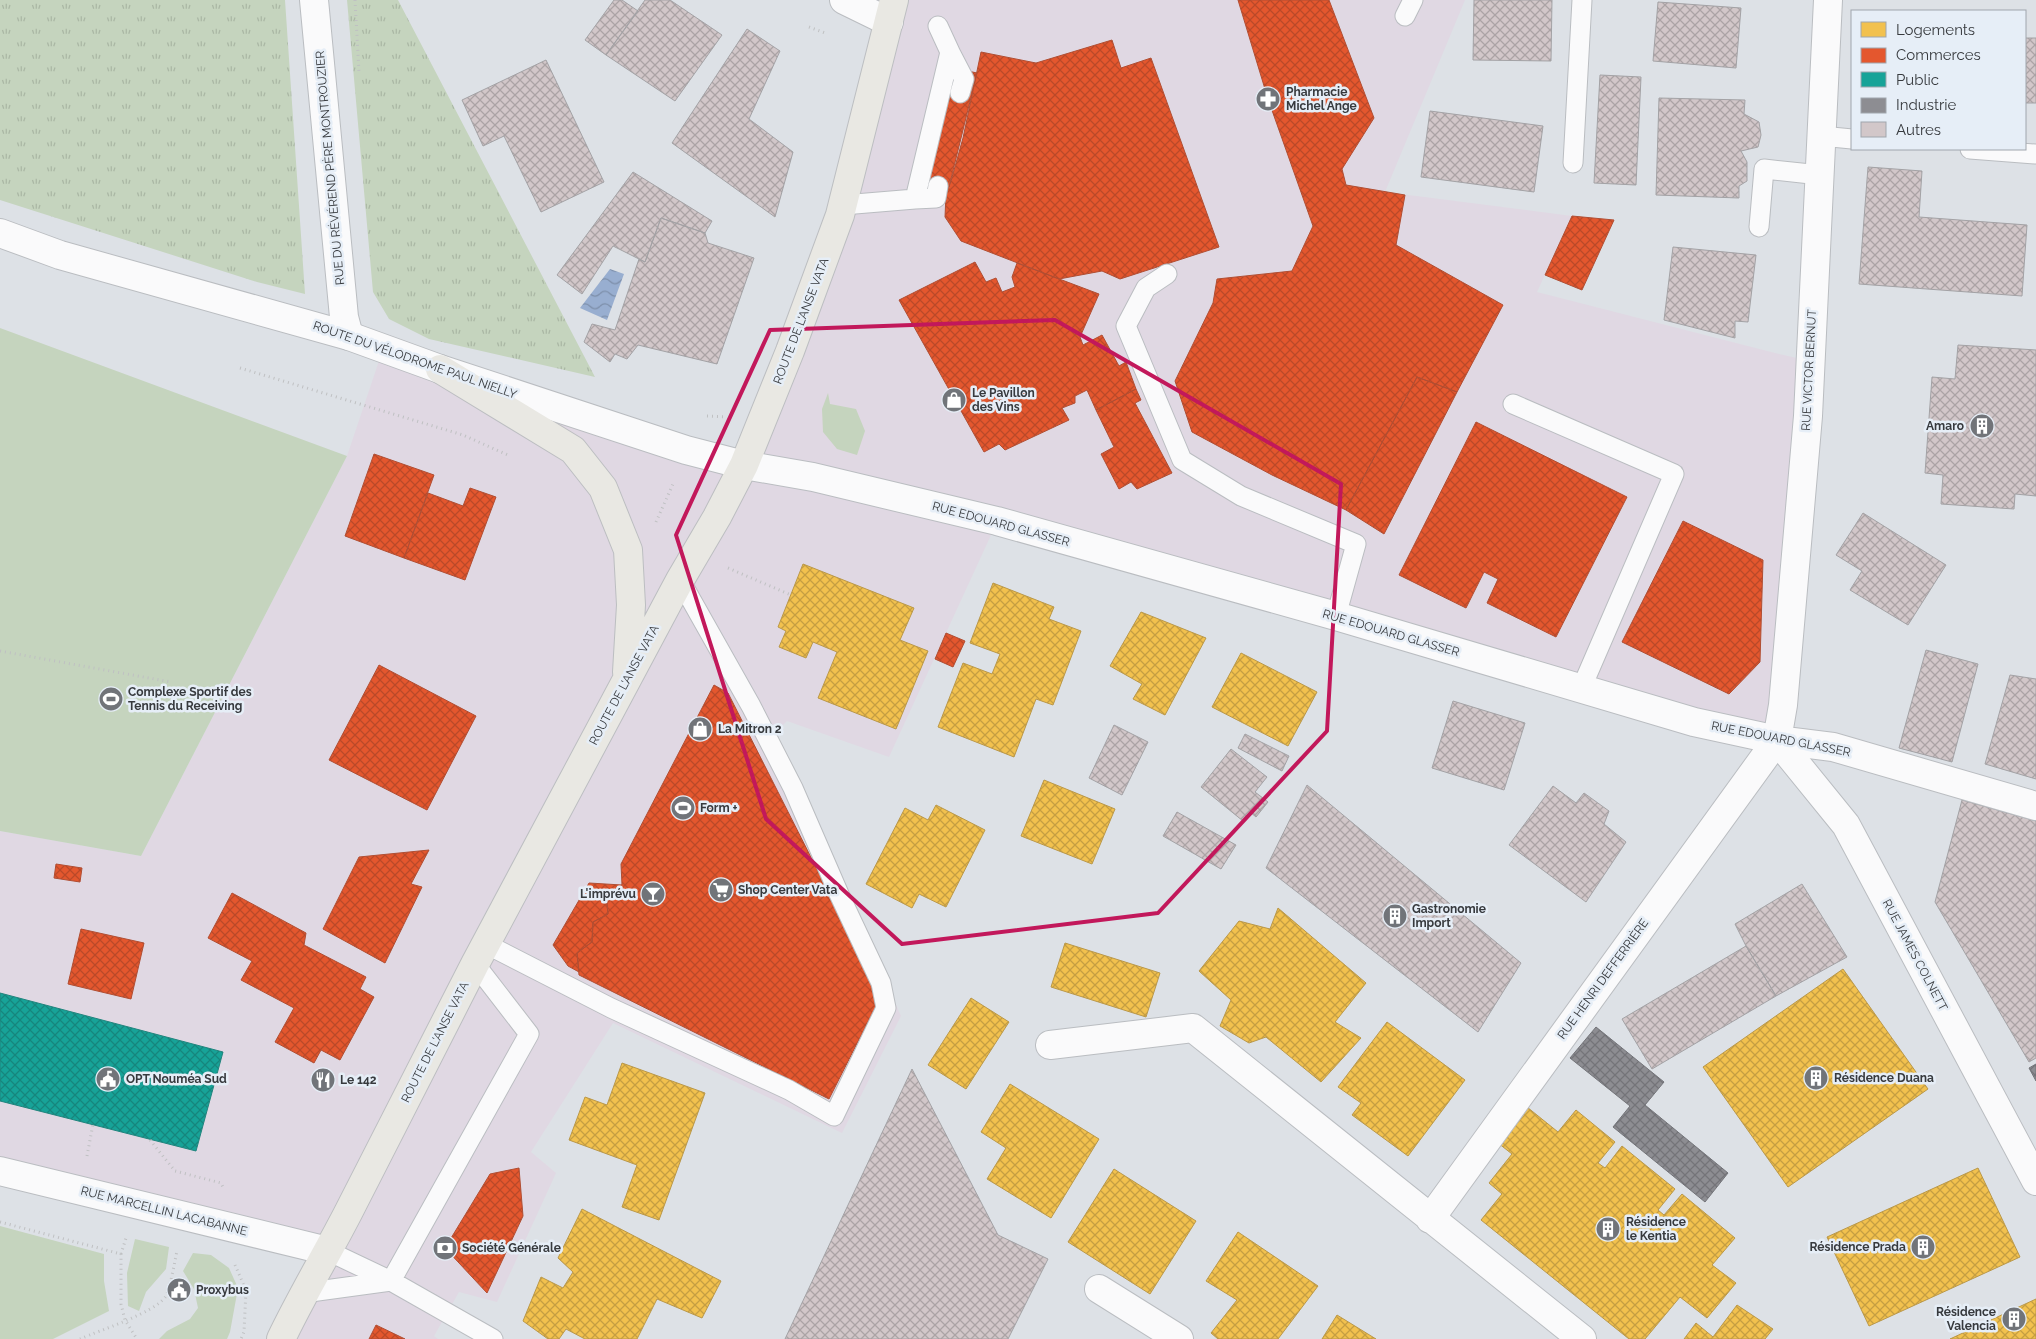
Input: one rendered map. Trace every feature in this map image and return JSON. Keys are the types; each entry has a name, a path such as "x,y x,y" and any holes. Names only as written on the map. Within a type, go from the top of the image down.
{"main road":[{"name":"ROUTE DE L'ANSE VATA","path":"281,1339 303,1293 328,1251 480,954 680,580 717,517 744,465 820,273 843,205 892,11"},
{"path":"440,369 573,450 603,488 628,550 631,606 626,681"}],"street":[{"name":"RUE DU RÉVÉREND PÈRE MONTROUZIER","path":"314,0 344,317 349,336"},
{"path":"844,0 892,11"},
{"name":"RUE VICTOR BERNUT","path":"1778,740 1783,705 1808,416 1828,0"},
{"name":"ROUTE DU VÉLODROME PAUL NIELLY","path":"0,233 60,255 349,336 440,369 686,450 744,465"},
{"name":"RUE EDOUARD GLASSER","path":"744,465 813,477 997,522 1336,616 1694,722 1778,740 1834,747 2036,806"},
{"name":"RUE JAMES COLNETT","path":"1778,740 1846,824 2036,1181"},
{"name":"RUE HENRI DEFFERRIÈRE","path":"1430,1218 1778,740"},
{"path":"1050,1045 1193,1028 1582,1339"},
{"name":"RUE MARCELLIN LACABANNE","path":"0,1170 328,1251"},
{"path":"1098,1289 1179,1339"}],"lane":[{"path":"1573,163 1582,0"},
{"path":"938,26 964,79 960,93"},
{"path":"915,199 950,52"},
{"path":"1821,136 1851,139"},
{"path":"1983,150 2035,154"},
{"path":"1759,227 1764,169 1820,175"},
{"path":"843,205 936,198 938,186"},
{"path":"1167,274 1146,288 1126,326 1182,460 1242,496 1356,544 1336,616"},
{"path":"1513,404 1674,474 1580,689"},
{"path":"480,954 611,1008 789,1090 834,1116 886,1008 881,983 839,894 793,788 751,706 680,580"},
{"path":"391,1281 529,1034 480,954"},
{"path":"328,1251 391,1281 493,1339"},
{"path":"303,1293 391,1281"}],"path":[{"path":"355,0 360,79"},
{"path":"809,27 826,33"},
{"path":"240,368 463,435 514,458"},
{"path":"703,416 727,417 731,413"},
{"path":"654,526 675,480"},
{"path":"725,567 791,595"},
{"path":"0,651 171,682"},
{"path":"86,1159 93,1124"},
{"path":"150,1140 175,1171 221,1183 229,1196"},
{"path":"0,1222 121,1254"},
{"path":"128,1230 121,1254 121,1304 125,1320 137,1339"},
{"path":"80,1339 125,1320 140,1316 166,1296 179,1243"},
{"path":"229,1262 236,1265 246,1290 244,1332 241,1339"}],"highlighted area":[{"path":"1055,320 1341,484 1327,731 1158,913 902,944 766,819 676,535 770,330"}],"shaded area":[{"path":"894,0 1465,0 1385,192 1572,216 1537,292 1810,361 1777,740 997,522 889,757 787,721 775,733 901,1016 842,1133 613,1023 531,1152 556,1173 497,1302 459,1292 434,1336 438,1339 281,1339 328,1252 0,1171 0,831 141,856 347,456 383,349 744,465 840,215"}],"green space":[{"path":"0,0 285,0 305,294 257,282 0,200"},
{"path":"347,0 398,0 595,377 429,339 389,319 373,292"},
{"name":"Complexe Sportif des Tennis du Receiving","path":"0,328 347,456 141,856 0,831"},
{"path":"828,393 830,404 856,409 865,431 857,455 837,449 823,432 822,409"},
{"path":"0,1226 104,1254 104,1281 109,1311 53,1339 0,1339"},
{"path":"135,1239 169,1247 166,1269 146,1292 139,1311 128,1306 127,1273"},
{"path":"193,1253 211,1255 229,1268 238,1288 230,1332 227,1339 159,1339 167,1331 190,1319 198,1308 194,1289 183,1271"}],"water":[{"path":"610,269 624,274 607,320 580,308"}],"building: Logements":[{"path":"803,564 914,608 900,640 928,651 896,729 818,698 837,652 813,642 806,658 779,647 786,631 778,627"},
{"path":"993,583 1054,607 1049,619 1081,631 1053,705 1036,699 1014,757 938,727 963,663 992,674 1000,654 970,643"},
{"path":"1141,612 1206,638 1165,715 1133,699 1142,684 1110,666"},
{"path":"1241,653 1317,692 1288,746 1212,707"},
{"path":"1044,780 1115,809 1092,864 1021,836"},
{"path":"936,805 985,830 946,907 919,894 912,908 866,884 905,808 928,820"},
{"path":"1278,908 1366,983 1335,1022 1361,1038 1321,1082 1266,1037 1249,1043 1220,1026 1231,1000 1199,971 1239,921 1270,929"},
{"path":"1065,943 1160,973 1146,1017 1051,987"},
{"name":"Résidence Duana","path":"1843,969 1928,1089 1788,1187 1703,1067"},
{"path":"971,998 1009,1022 966,1089 928,1065"},
{"path":"1387,1022 1465,1080 1408,1156 1352,1115 1361,1103 1338,1087"},
{"path":"622,1063 705,1093 659,1220 622,1207 637,1165 569,1140 585,1097 607,1105"},
{"path":"1010,1084 1099,1139 1051,1218 987,1179 1006,1148 981,1132"},
{"name":"Résidence le Kentia","path":"1527,1107 1558,1132 1576,1110 1615,1142 1598,1163 1605,1168 1622,1146 1675,1189 1658,1210 1664,1215 1682,1194 1735,1238 1712,1265 1736,1283 1707,1318 1680,1297 1645,1339 1629,1339 1481,1220 1502,1194 1489,1183 1512,1154 1498,1143"},
{"name":"Résidence Prada","path":"1978,1168 2020,1257 1869,1326 1827,1237"},
{"path":"1114,1169 1196,1221 1150,1294 1068,1242"},
{"path":"582,1209 721,1281 702,1318 657,1299 637,1339 585,1339 566,1329 559,1339 548,1339 523,1321 541,1277 563,1288 573,1272 558,1258"},
{"path":"1238,1232 1318,1286 1278,1339 1218,1339 1211,1333 1237,1300 1206,1281"},
{"name":"Résidence Valencia","path":"2036,1299 2036,1339 1950,1339"},
{"path":"1737,1305 1773,1329 1765,1339 1684,1339 1696,1323 1713,1337"},
{"path":"1337,1315 1376,1339 1322,1339"}],"building: Commerces":[{"path":"1238,0 1329,0 1374,118 1342,169 1346,185 1405,195 1396,245 1503,305 1457,392 1417,377 1346,510 1272,475 1192,432 1175,381 1213,303 1217,279 1292,271 1313,226 1268,99"},
{"path":"1112,40 1121,68 1151,58 1219,247 1120,279 1102,271 1059,279 961,241 945,217 946,194 963,138 981,52 1036,63"},
{"path":"940,65 977,73 949,187 914,179"},
{"path":"1572,216 1614,220 1582,290 1545,275"},
{"path":"975,262 986,282 996,278 1002,292 1015,287 1012,277 1017,263 1099,294 1080,337 1083,345 1102,335 1119,366 1126,362 1136,389 1096,410 1087,390 1075,396 1075,403 1062,408 1069,420 1005,450 999,444 984,452 899,300"},
{"path":"1417,377 1457,392 1384,534 1346,510"},
{"path":"1136,389 1141,400 1135,403 1172,473 1137,489 1131,482 1119,489 1101,454 1114,447 1096,410"},
{"path":"1476,422 1627,497 1556,637 1487,603 1498,579 1484,572 1466,608 1399,575"},
{"path":"374,454 434,475 404,558 345,536"},
{"path":"470,488 496,497 465,580 404,558 428,493 463,506"},
{"path":"1683,521 1763,560 1760,662 1729,694 1622,642"},
{"path":"946,633 965,641 953,667 935,659"},
{"path":"379,665 476,716 427,810 329,760"},
{"name":"Shop Center Vata","path":"714,685 728,693 881,996 829,1099 579,975 577,953 592,942 593,922 608,914 606,895 622,885 621,864"},
{"path":"429,850 411,884 422,887 385,963 323,929 359,857"},
{"path":"56,864 82,868 80,882 54,878"},
{"path":"589,883 622,885 606,895 608,914 593,922 592,942 577,953 579,972 568,966 553,945"},
{"path":"232,893 306,933 304,945 366,977 360,989 374,997 340,1060 321,1050 314,1063 275,1042 294,1008 241,980 252,961 208,938"},
{"path":"81,929 144,943 131,999 68,984"},
{"path":"519,1168 523,1216 487,1293 445,1248 490,1174"},
{"path":"376,1325 405,1339 369,1339"}],"building: Public":[{"name":"OPT Nouméa Sud","path":"0,993 223,1052 196,1151 0,1101"}],"building: Industrie":[{"path":"1596,1027 1664,1082 1645,1105 1728,1173 1705,1202 1613,1127 1630,1106 1570,1058"},
{"path":"2036,1064 2036,1081 2029,1068"}],"building: Autres":[{"path":"614,0 622,0 638,11 606,55 585,40"},
{"path":"645,0 670,0 722,35 675,101 606,55"},
{"path":"1474,0 1552,0 1551,61 1473,60"},
{"path":"1658,2 1741,8 1736,68 1653,61"},
{"path":"747,29 780,51 749,119 793,152 775,217 672,143"},
{"path":"2026,38 2036,38 2036,103 2026,103"},
{"path":"546,60 604,182 541,212 504,136 483,146 462,100"},
{"path":"1600,75 1641,77 1636,185 1594,183"},
{"path":"1659,98 1745,100 1744,114 1759,122 1761,135 1758,147 1741,151 1747,162 1747,181 1739,186 1739,198 1656,195"},
{"path":"1430,111 1543,126 1534,192 1421,177"},
{"path":"1868,167 1922,171 1919,217 2027,225 2022,296 1859,284"},
{"path":"633,172 712,221 705,233 661,218 645,262 613,246 582,294 557,275"},
{"path":"661,218 705,233 708,243 754,258 717,364 638,345 627,359 615,354 610,362 584,342 592,324 615,330 639,259 645,262"},
{"path":"1673,247 1756,255 1748,322 1735,321 1735,338 1664,320"},
{"name":"Amaro","path":"1958,345 2036,350 2036,496 2015,494 2014,509 1941,504 1943,475 1925,473 1932,377 1955,379"},
{"path":"1863,513 1946,565 1908,625 1850,590 1862,571 1836,555"},
{"path":"1926,650 1978,664 1952,762 1899,748"},
{"path":"2010,675 2036,679 2036,779 1985,764"},
{"path":"1453,701 1525,723 1504,790 1432,768"},
{"path":"1114,725 1148,742 1122,795 1089,778"},
{"path":"1245,734 1289,756 1282,771 1238,748"},
{"path":"1231,749 1267,777 1255,792 1268,802 1256,817 1250,812 1243,821 1201,787"},
{"name":"Gastronomie Import","path":"1307,785 1521,963 1478,1032 1266,868"},
{"path":"1553,786 1576,803 1584,793 1609,811 1604,824 1626,842 1586,902 1509,845"},
{"path":"1962,800 2036,821 2036,1058 2029,1062 1935,902"},
{"path":"1177,812 1236,845 1221,869 1163,836"},
{"path":"1802,884 1847,957 1776,996 1735,924"},
{"path":"1746,946 1776,996 1652,1069 1622,1019"},
{"path":"912,1069 998,1235 1048,1259 1008,1339 785,1339"}],"place":[{"name":"Pharmacie Michel Ange","path":"1268,99"},
{"name":"Le Pavillon des Vins","path":"954,400"},
{"name":"Amaro","path":"1982,426"},
{"name":"Complexe Sportif des Tennis du Receiving","path":"111,699"},
{"name":"La Mitron 2","path":"700,729"},
{"name":"Form +","path":"683,808"},
{"name":"Shop Center Vata","path":"721,890"},
{"name":"L'imprévu","path":"653,894"},
{"name":"Gastronomie Import","path":"1395,916"},
{"name":"Résidence Duana","path":"1816,1078"},
{"name":"OPT Nouméa Sud","path":"108,1079"},
{"name":"Le 142","path":"323,1080"},
{"name":"Résidence le Kentia","path":"1608,1229"},
{"name":"Résidence Prada","path":"1923,1247"},
{"name":"Société Générale","path":"445,1248"},
{"name":"Proxybus","path":"179,1290"},
{"name":"Résidence Valencia","path":"2014,1319"}]}
